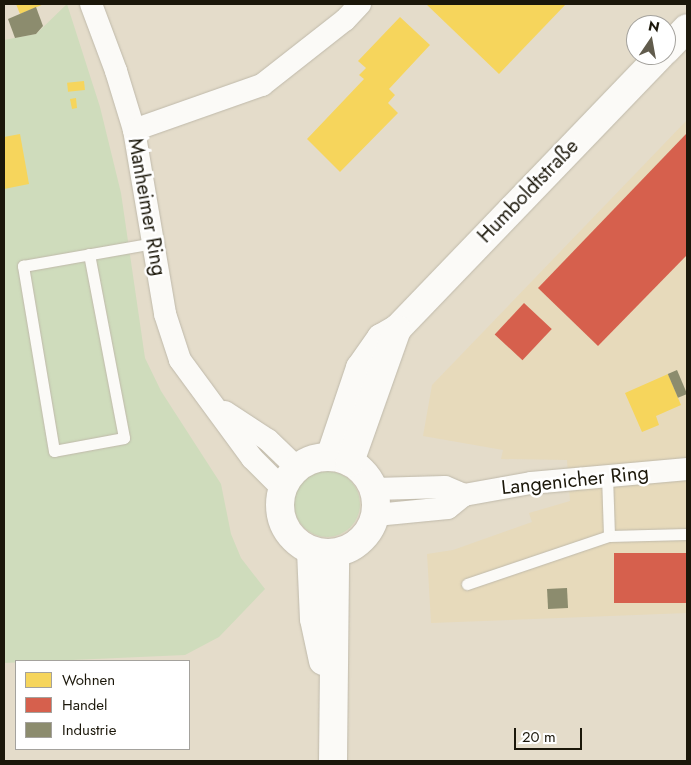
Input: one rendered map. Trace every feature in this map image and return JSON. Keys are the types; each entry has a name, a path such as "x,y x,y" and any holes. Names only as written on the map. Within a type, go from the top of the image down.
{"street":[{"name":"Manheimer Ring","path":"91,4 116,70 134,130 165,314 180,360 212,404 268,440 290,478"},
{"path":"134,130 262,85 345,20 360,4"},
{"path":"676,40 687,28"},
{"name":"Humboldtstraße","path":"340,460 360,368 381,338 398,328 651,65"},
{"path":"312,459 340,460 368,478 375,502 362,540 323,552 298,544 284,525 279,503 290,478 312,459"},
{"name":"Langenicher Ring","path":"375,502 448,508 464,495 531,483 687,469"},
{"path":"323,552 314,619 332,702 333,761"}],"lane":[{"path":"89,254 124,438 54,451 23,266 89,254 153,243"},
{"path":"607,475 609,536"},
{"path":"467,584 609,536 687,534"}],"shaded area":[{"path":"687,120 687,613 431,623 427,554 453,550 532,522 529,513 570,501 567,460 501,459 503,450 423,436 432,385"}],"green space":[{"path":"67,4 100,107 121,193 145,358 161,391 221,484 231,534 241,558 265,589 219,637 185,655 72,660 15,660 15,663 4,663 4,40 36,34"},
{"path":"327,471 340,474 350,481 357,491 360,504 357,517 350,527 340,534 327,537 314,534 304,527 297,517 294,504 297,491 304,481 314,474"}],"building: Wohnen":[{"path":"16,4 44,4 20,14"},
{"path":"426,4 566,4 499,74"},
{"path":"400,17 430,45 389,89 395,95 388,103 398,113 340,172 307,139 364,79 359,75 366,68 358,61"},
{"path":"84,81 85,90 68,92 67,83"},
{"path":"76,98 77,108 72,109 70,99"},
{"path":"20,134 29,184 4,189 4,137"},
{"path":"668,374 681,405 656,416 659,425 642,432 625,393"}],"building: Handel":[{"path":"687,133 687,255 598,346 538,288"},
{"path":"524,303 552,329 522,360 495,334"},
{"path":"614,553 687,553 687,603 614,603"}],"building: Industrie":[{"path":"36,7 43,26 36,34 15,38 8,19"},
{"path":"677,370 687,394 678,398 668,374"},
{"path":"567,588 568,608 548,609 547,589"}]}
